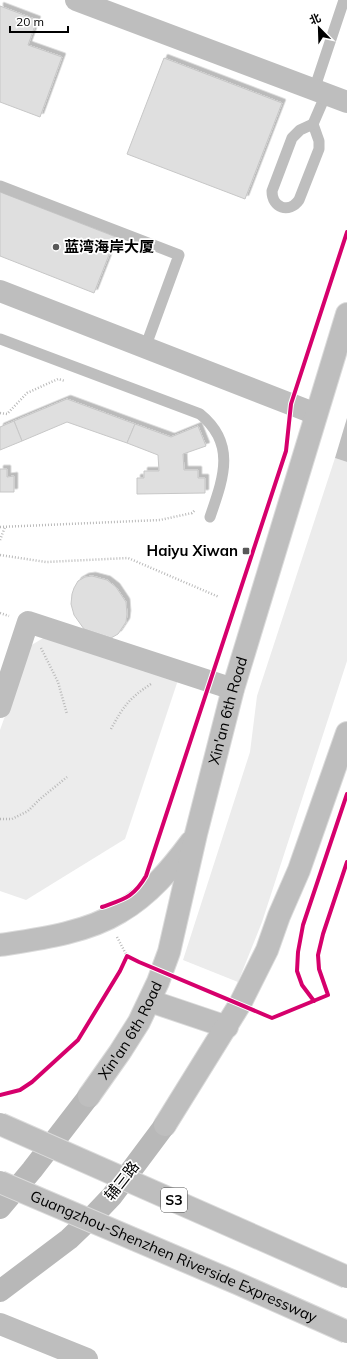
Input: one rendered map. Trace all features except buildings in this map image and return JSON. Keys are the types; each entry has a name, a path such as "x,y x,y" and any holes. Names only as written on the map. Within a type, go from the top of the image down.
{"main road":[{"path":"76,0 347,102"},
{"path":"0,292 316,414"},
{"name":"Xin'an 6th Road","path":"0,1208 32,1170 89,1096 120,1052 139,1022 150,1001 162,972 169,952 196,834 233,689 347,314"},
{"path":"0,707 28,622 233,689"},
{"path":"150,1001 227,1026 246,1007 279,916 299,870 347,733"},
{"path":"0,945 76,930 119,913 141,898 159,881 175,863 196,834"},
{"name":"辅三路","path":"0,1291 69,1239 112,1196 165,1125 227,1026"},
{"name":"S3","path":"0,1124 347,1277"},
{"name":"Guangzhou-Shenzhen Riverside Expressway","path":"0,1182 239,1284 347,1332"},
{"path":"0,1324 87,1359"}],"lane":[{"path":"312,124 300,130 292,138 272,191 273,200 279,206 288,208 296,204 299,200 319,148 319,141 312,124 344,0"},
{"path":"0,186 179,255 144,348"},
{"path":"0,339 200,414 211,423 220,438 223,450 224,468 210,517"}],"path":[{"path":"0,413 7,414 27,394 58,379 65,382"},
{"path":"0,527 160,520 192,513 197,509"},
{"path":"0,540 5,527"},
{"path":"0,555 46,562 128,558 219,597"},
{"path":"28,622 58,682 67,714"},
{"path":"111,729 121,710 136,694 173,670"},
{"path":"0,819 12,819 28,811 66,777"},
{"path":"117,937 127,956 162,972"},
{"path":"116,976 127,956"},
{"path":"246,1007 272,1018 290,1010"},
{"path":"14,1091 20,1090 38,1077"}],"shaded area":[{"path":"347,418 347,462 335,458"},
{"path":"335,458 347,462 347,661 262,922 238,982 183,960 250,752 257,696"},
{"path":"45,637 178,680 125,839 26,900 0,891 0,730 30,646"}],"cycle path":[{"path":"102,907 127,897 137,889 146,876 286,451 291,404 347,232"},
{"path":"314,1001 302,985 297,971 298,952 303,925 347,794"},
{"path":"0,1095 20,1090 32,1082 78,1040 120,971 127,956 272,1018 328,995 319,969 318,955 323,934 347,862"}],"place":[{"name":"蓝湾海岸大厦","path":"56,247"},
{"name":"Haiyu Xiwan","path":"246,551"}]}
